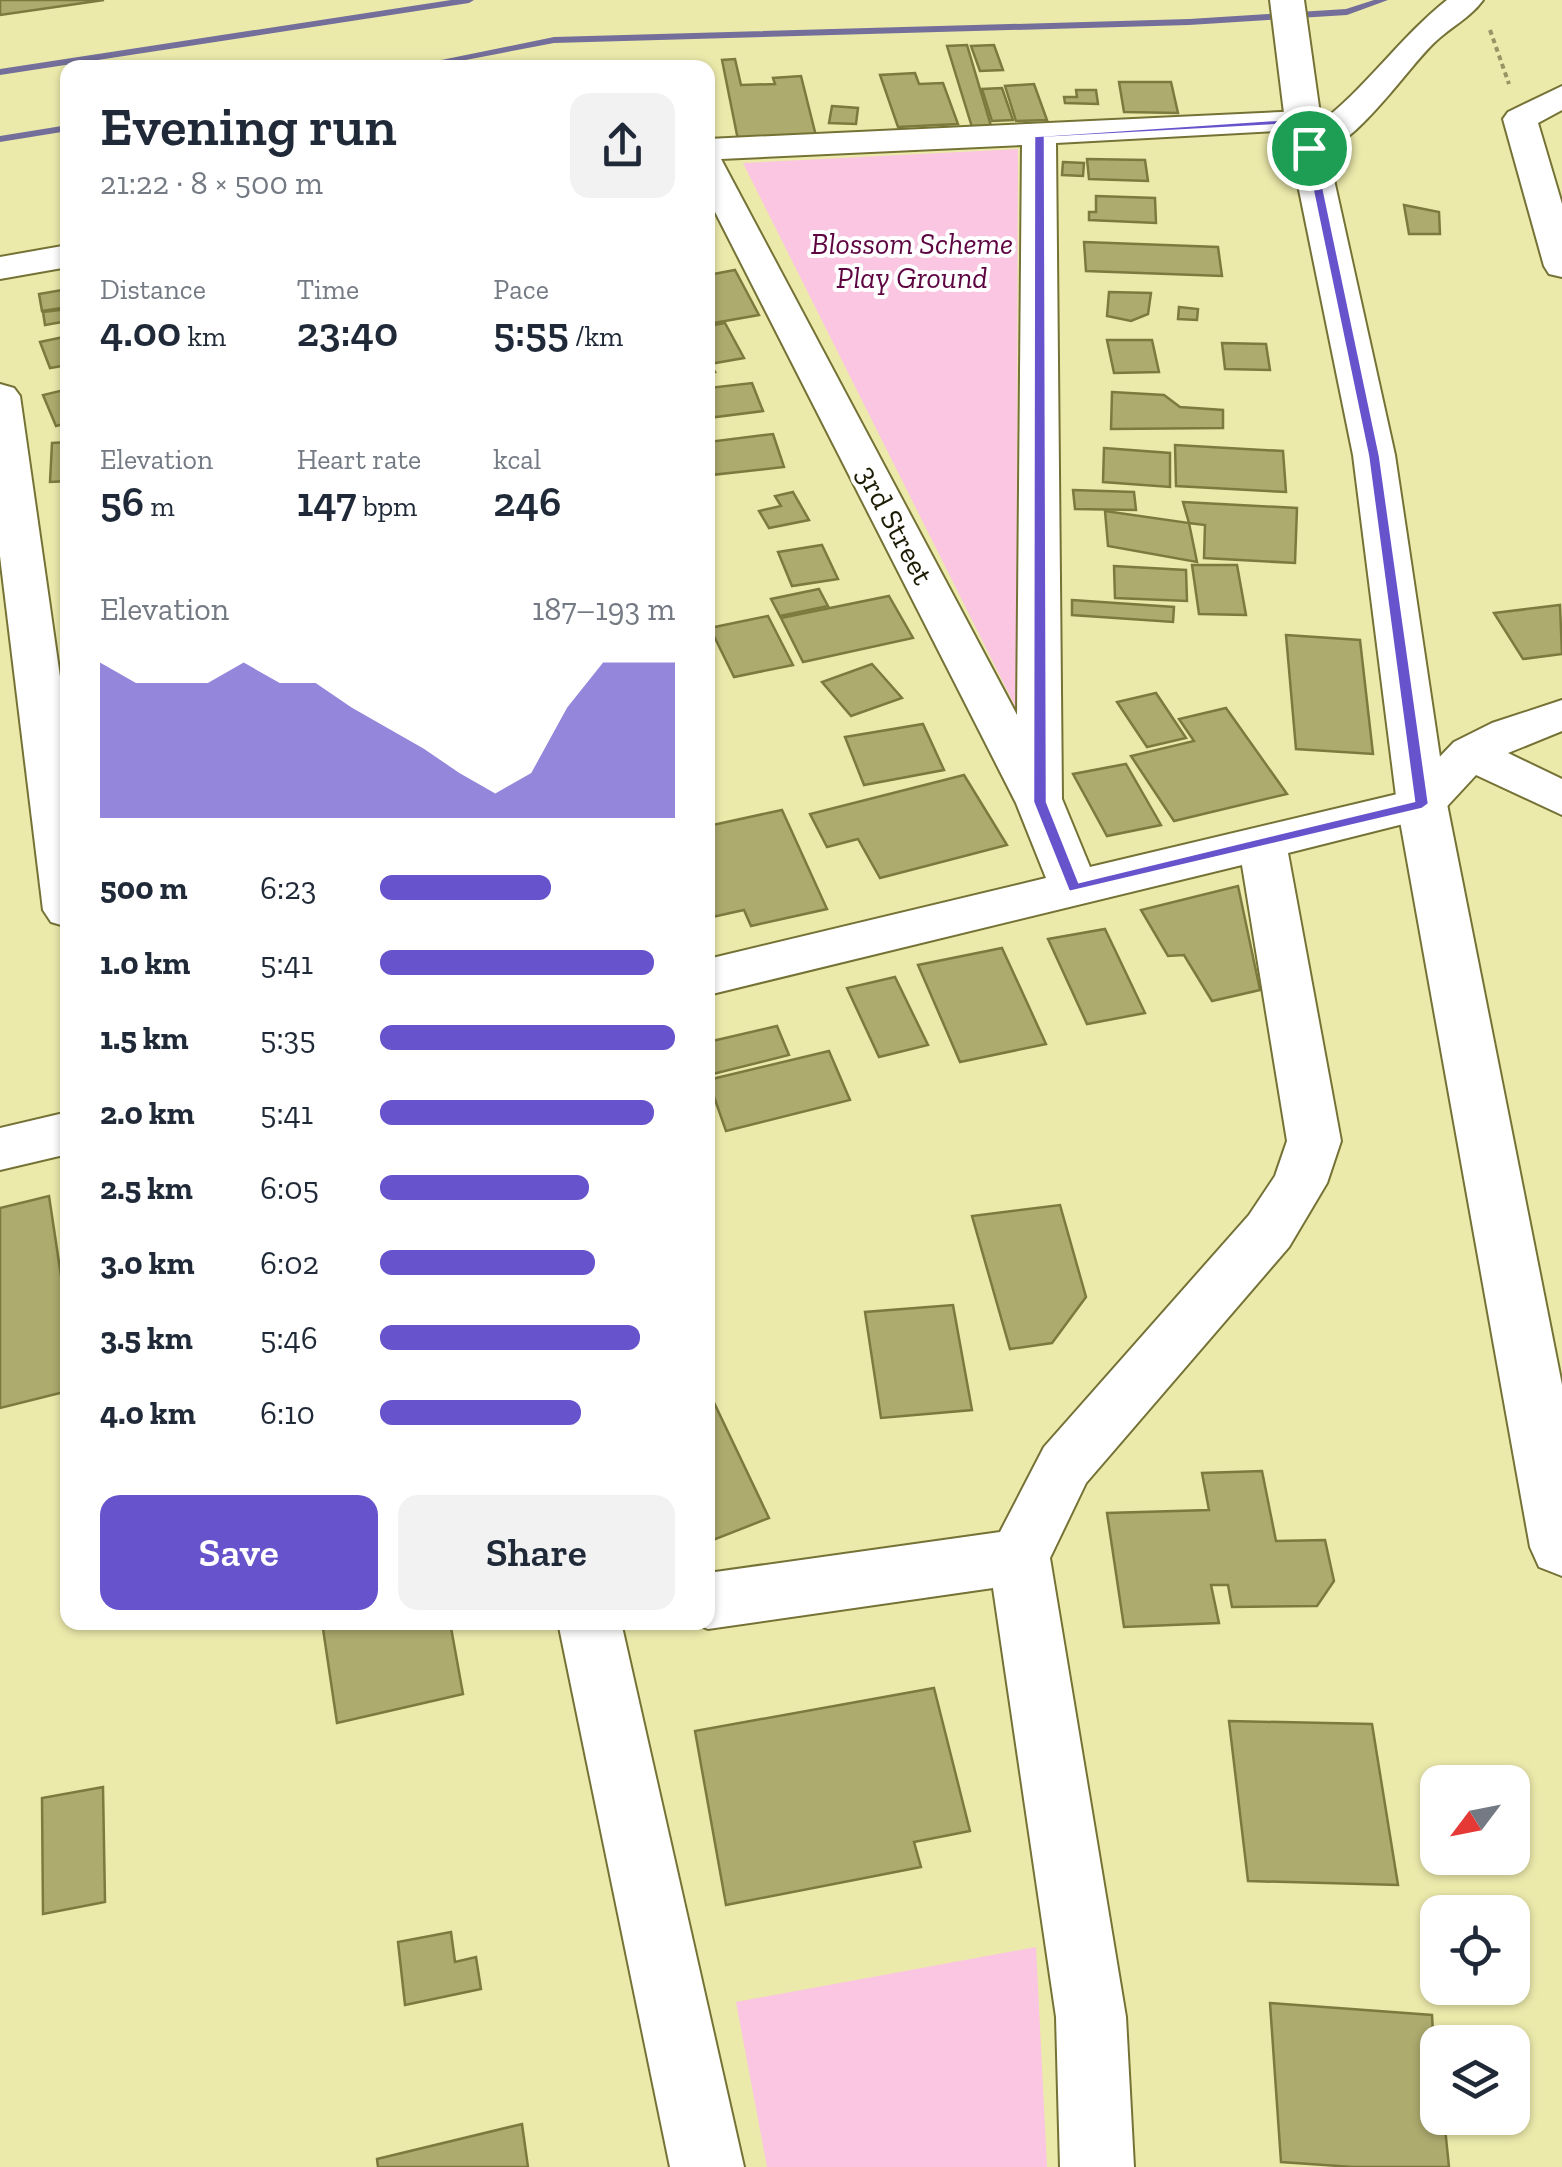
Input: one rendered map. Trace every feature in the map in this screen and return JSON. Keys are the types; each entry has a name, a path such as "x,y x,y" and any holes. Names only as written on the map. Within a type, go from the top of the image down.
{"main road":[{"path":"1288,11 1306,135 1374,456 1422,804 1562,1547"}],"street":[{"path":"715,149 1039,136 1306,135 1348,119 1424,35 1466,1"},
{"path":"1562,96 1520,119 1562,266"},
{"path":"1039,136 1040,802"},
{"name":"3rd Street","path":"715,178 1040,802 1074,888"},
{"path":"0,268 60,257"},
{"path":"0,396 60,850"},
{"path":"715,976 1422,804 1470,753 1508,734 1562,715"},
{"path":"1470,753 1562,799"},
{"path":"1097,2167 1090,2017 1019,1557 1065,1465 1269,1231 1300,1183 1314,1141 1262,843"},
{"path":"0,1149 60,1135"},
{"path":"715,1600 1019,1557"},
{"path":"591,1630 707,2167"}],"path":[{"path":"1466,1 1493,34 1520,119"}],"green space":[{"name":"Blossom Scheme Play Ground","path":"1018,149 1016,708 743,163"},
{"path":"1036,1947 1047,2167 767,2167 736,2002"}],"building":[{"path":"0,0 104,0 0,15"},
{"path":"967,45 991,126 972,127 947,46"},
{"path":"994,45 1003,70 980,71 971,46"},
{"path":"735,59 741,85 775,84 773,78 801,76 816,136 738,140 722,60"},
{"path":"915,73 919,84 943,83 958,124 898,127 880,75"},
{"path":"1119,82 1171,82 1178,113 1124,112"},
{"path":"1034,84 1047,120 1016,121 1005,86"},
{"path":"1002,88 1013,120 992,121 982,89"},
{"path":"1076,90 1096,90 1098,104 1065,103 1064,97 1077,97"},
{"path":"832,106 858,108 856,124 829,123"},
{"path":"1087,159 1145,160 1148,181 1089,179"},
{"path":"1063,162 1084,163 1083,176 1062,175"},
{"path":"1096,196 1155,198 1156,223 1089,220 1089,212 1096,212"},
{"path":"1404,205 1439,212 1440,234 1409,234"},
{"path":"1084,242 1218,247 1222,276 1086,271"},
{"path":"735,270 759,315 715,323 715,274"},
{"path":"60,290 60,308 42,311 39,294"},
{"path":"1109,292 1151,293 1148,314 1131,321 1107,316"},
{"path":"1179,307 1198,309 1197,320 1178,319"},
{"path":"60,310 60,322 45,325 43,312"},
{"path":"725,323 744,358 715,363 715,325"},
{"path":"60,338 60,366 50,368 40,342"},
{"path":"1107,340 1152,340 1159,372 1114,373"},
{"path":"1222,343 1266,344 1270,370 1225,369"},
{"path":"752,383 763,411 715,417 715,387"},
{"path":"60,391 60,425 56,426 43,395"},
{"path":"1112,392 1164,395 1180,407 1223,410 1223,428 1111,429"},
{"path":"773,434 784,467 715,475 715,441"},
{"path":"60,442 60,481 50,482 52,443"},
{"path":"1175,445 1283,451 1286,492 1176,486"},
{"path":"1104,448 1170,453 1170,487 1103,482"},
{"path":"1073,490 1134,492 1136,510 1075,509"},
{"path":"793,492 809,520 769,528 759,511 781,506 775,496"},
{"path":"1183,502 1297,508 1295,563 1204,558 1205,525 1189,523"},
{"path":"1105,511 1189,523 1197,562 1108,546"},
{"path":"822,545 838,579 792,586 778,552"},
{"path":"1192,565 1237,565 1246,615 1199,614"},
{"path":"1114,566 1186,570 1187,601 1115,598"},
{"path":"819,589 828,606 780,616 771,599"},
{"path":"889,596 913,638 803,662 781,618"},
{"path":"1072,600 1174,607 1173,622 1072,615"},
{"path":"1560,605 1562,654 1523,659 1494,613"},
{"path":"768,616 793,665 734,677 715,638 715,627"},
{"path":"1286,635 1360,640 1373,754 1296,749"},
{"path":"872,664 902,698 851,716 822,682"},
{"path":"1156,693 1186,738 1147,747 1117,702"},
{"path":"1226,708 1287,794 1174,821 1131,756 1194,741 1179,719"},
{"path":"923,724 944,770 864,785 845,737"},
{"path":"1126,764 1161,825 1107,836 1073,774"},
{"path":"964,775 1007,845 880,878 858,839 827,847 810,814"},
{"path":"782,810 827,909 751,926 744,910 715,916 715,824"},
{"path":"1238,886 1260,990 1212,1001 1184,955 1168,956 1141,910"},
{"path":"1105,929 1145,1013 1087,1024 1048,939"},
{"path":"1002,948 1046,1044 960,1062 918,965"},
{"path":"895,977 928,1045 879,1057 847,988"},
{"path":"777,1026 789,1055 715,1074 715,1040"},
{"path":"829,1051 850,1100 726,1131 715,1100 715,1078"},
{"path":"49,1196 60,1269 60,1393 0,1408 0,1208"},
{"path":"1060,1205 1086,1297 1052,1343 1010,1349 972,1216"},
{"path":"953,1305 972,1410 881,1418 865,1312"},
{"path":"715,1405 769,1518 715,1539"},
{"path":"1262,1471 1276,1541 1325,1540 1334,1581 1317,1606 1232,1607 1228,1585 1211,1585 1219,1623 1124,1627 1107,1513 1209,1510 1202,1473"},
{"path":"323,1630 451,1630 463,1694 337,1723"},
{"path":"934,1688 970,1831 914,1842 921,1867 726,1905 695,1731"},
{"path":"1229,1721 1372,1724 1398,1885 1248,1881"},
{"path":"103,1787 105,1902 43,1914 42,1798"},
{"path":"451,1932 455,1962 476,1957 481,1989 405,2005 398,1942"},
{"path":"1270,2003 1432,2015 1433,2025 1420,2025 1420,2135 1446,2135 1449,2167 1281,2162"},
{"path":"522,2124 528,2167 378,2167 377,2159"}],"waterway":[{"path":"78,60 469,0"},
{"path":"448,60 554,40 1189,22 1347,12 1383,0"},
{"path":"0,72 60,63"},
{"path":"0,139 60,129"}],"route":[{"path":"1303,121 1309,148 1374,456 1422,804 1074,888 1040,802 1039,136 1303,121"}]}
